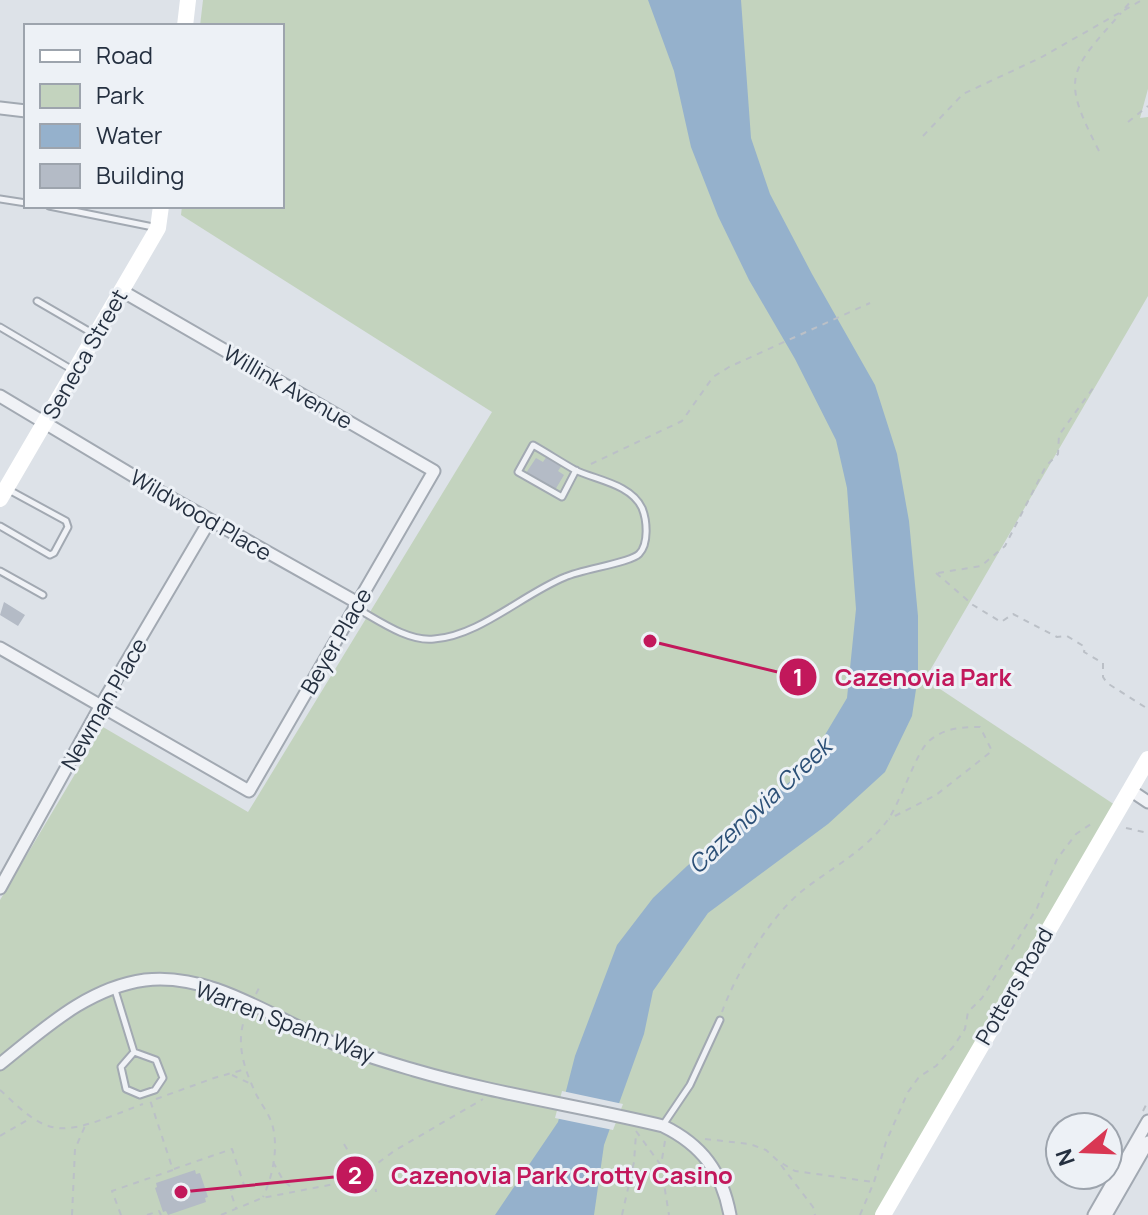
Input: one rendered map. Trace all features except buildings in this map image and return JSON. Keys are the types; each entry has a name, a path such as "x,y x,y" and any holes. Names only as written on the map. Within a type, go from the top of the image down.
{"street":[{"path":"185,24 188,0"},
{"path":"0,108 24,111"},
{"name":"Seneca Street","path":"3,494 158,228 161,208"},
{"name":"Willink Avenue","path":"122,291 434,471 422,491"},
{"name":"Wildwood Place","path":"0,396 356,606"},
{"name":"Beyer Place","path":"100,707 249,791 422,491"},
{"name":"Newman Place","path":"0,888 100,707 210,520"},
{"path":"0,648 100,707"},
{"name":"Potters Road","path":"883,1215 1148,759"},
{"path":"1130,790 1148,802"},
{"name":"Warren Spahn Way","path":"0,1064 72,1007 92,996 145,980 177,981 208,987 361,1053 489,1090 663,1126 685,1137 700,1150 715,1171 730,1215"},
{"path":"1124,1171 1148,1121"},
{"path":"1124,1176 1148,1142"},
{"path":"1094,1215 1113,1191"},
{"path":"1106,1215 1115,1191"}],"lane":[{"path":"0,199 24,203"},
{"path":"59,208 158,228"},
{"path":"37,301 96,335"},
{"path":"0,327 75,371"},
{"path":"533,445 576,470 562,497 518,472 533,445"},
{"name":"Wildwood Place","path":"356,606 402,632 430,640 452,637 569,575 610,563 627,562 641,553 647,534 642,506 624,489 576,470"},
{"path":"0,526 50,555 68,527 61,518 3,494"},
{"path":"0,571 43,595"},
{"path":"115,989 134,1052"},
{"path":"663,1126 690,1085 720,1020"},
{"path":"134,1052 156,1060 163,1078 155,1090 140,1095 126,1089 121,1067 134,1052"}],"path":[{"path":"1099,151 1082,117 1072,84 1079,64 1132,0"},
{"path":"923,136 963,94 1040,58 1142,0"},
{"path":"1128,122 1148,106"},
{"path":"591,464 682,421 713,377 729,367 870,303"},
{"path":"1096,384 1059,435 1058,454 1046,466 1005,546 981,566 936,573 973,605 1001,622 1013,614 1057,637 1067,636 1085,647 1084,652 1103,663 1103,677 1107,683 1148,709"},
{"path":"720,1020 729,992 773,921 800,892 865,847 889,819 927,742 955,727 980,727 992,751 936,795 889,819"},
{"path":"860,1215 908,1092 919,1077 944,1056 965,1029 968,1012 982,998 1037,908 1057,859 1076,834 1103,816"},
{"path":"1123,828 1148,833"},
{"path":"255,995 260,986"},
{"path":"247,1012 239,1040 246,1069 272,1124 273,1162 262,1198"},
{"path":"0,1090 32,1118 58,1129 85,1124 246,1069"},
{"path":"231,1075 253,1085"},
{"path":"148,1092 173,1170"},
{"path":"221,1215 262,1198 350,1181 484,1098"},
{"path":"0,1136 32,1118"},
{"path":"72,1215 75,1149 85,1124"},
{"path":"622,1215 634,1162 636,1131 661,1165"},
{"path":"699,1139 750,1144 766,1150 813,1207 815,1215"},
{"path":"664,1143 661,1165 669,1215"},
{"path":"344,1144 362,1175"},
{"path":"121,1215 112,1191 232,1149 244,1185 230,1190 237,1208"},
{"path":"778,1161 795,1171 874,1182"},
{"path":"273,1162 283,1180 294,1190"},
{"path":"373,1165 376,1192"},
{"path":"147,1215 159,1211 161,1215"}],"green space":[{"path":"203,0 1148,0 1148,89 1140,118 1148,117 1148,296 925,679 1115,805 875,1215 0,1215 0,900 103,727 248,812 492,412 181,215 182,208 284,208 284,24 200,24"}],"water":[{"path":"648,0 741,0 751,138 770,194 875,385 897,454 909,521 918,616 918,676 912,716 885,772 828,824 708,913 653,991 644,1034 604,1145 594,1215 495,1215 558,1122 575,1056 617,945 653,898 687,866 804,770 847,698 856,609 847,488 836,440 795,359 749,280 718,216 691,147 674,71"}],"pier":[{"path":"562,1091 623,1104 613,1130 555,1118"}],"place":[{"name":"Cazenovia Park","path":"650,641"},
{"name":"Cazenovia Park Crotty Casino","path":"181,1192"}],"water label":[{"name":"Cazenovia Creek","path":"759,805"}]}
